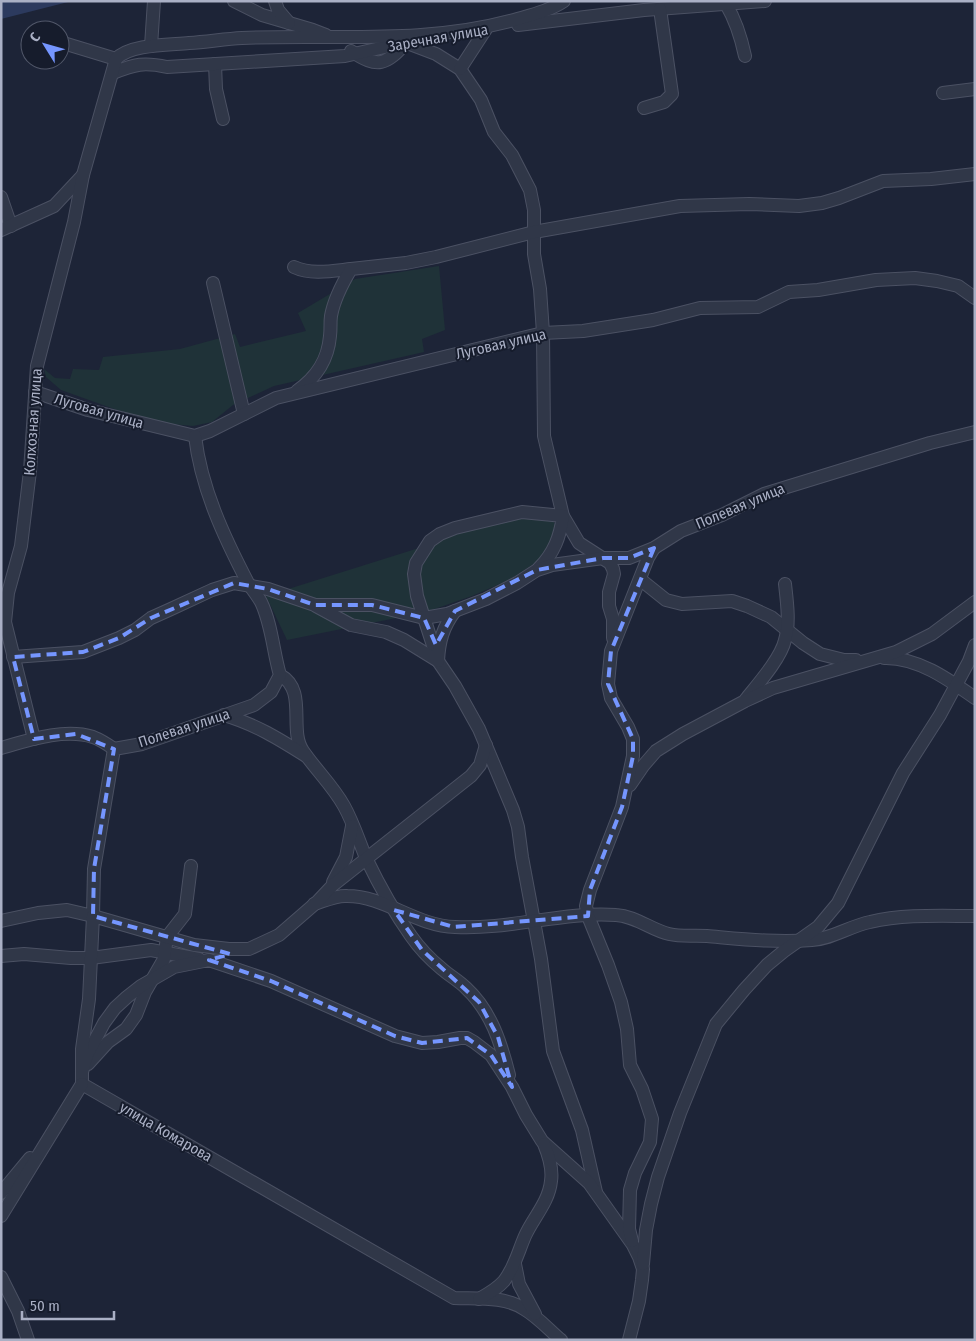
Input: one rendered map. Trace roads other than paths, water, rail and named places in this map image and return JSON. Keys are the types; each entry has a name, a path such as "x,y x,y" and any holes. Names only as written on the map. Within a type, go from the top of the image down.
{"street":[{"path":"151,46 154,1"},
{"path":"234,1 262,15 313,30 332,38 355,54"},
{"path":"275,1 278,10 289,23"},
{"path":"453,33 532,15 557,6 564,1"},
{"path":"574,18 647,1"},
{"name":"Заречная улица","path":"113,73 132,65 151,63 167,66 214,64 355,54 410,40 453,33 660,9 764,1"},
{"path":"726,4 740,32 744,56"},
{"path":"644,108 664,102 672,94 660,9"},
{"path":"460,69 486,29"},
{"path":"70,45 116,59 133,50 151,46 242,38 410,40 460,69 481,100 494,132 512,155 524,176 530,190 534,210 534,254 540,289 543,333 544,436 563,516 579,543 610,563 614,574 609,592 609,606 614,630 608,684 611,698 633,739 633,756 622,807 590,890 586,906 588,916 606,958 621,1002 627,1029 630,1064 642,1089 652,1119 650,1142 635,1173 630,1190 629,1229 633,1245 643,1269"},
{"name":"Колхозная улица","path":"34,739 5,622 6,585 21,546 25,518 37,366 76,214 83,175 113,73 113,64 116,59"},
{"path":"214,64 216,89 223,119"},
{"path":"943,93 975,89"},
{"path":"294,267 302,271 318,272 406,263 534,232 680,206 749,204 799,206 822,203 883,181 931,179 975,174"},
{"name":"Колхозная улица","path":"6,228 54,206 83,175"},
{"path":"1,197 6,228"},
{"path":"293,394 310,382 324,361 328,348 331,318 335,302 351,270"},
{"name":"Луговая улица","path":"35,392 88,410 195,436 210,431 276,398 543,333 583,331 653,320 700,308 758,307 789,292 818,290 876,280 915,278 937,281 958,286 975,298"},
{"path":"213,283 244,414"},
{"name":"Полевая улица","path":"537,570 552,565 603,558 629,558 654,548 682,531 722,515 764,494 930,443 975,432"},
{"path":"195,436 197,458 209,495 249,584 260,600 269,621 280,675 286,678 293,689 297,732 301,749 332,787 351,820 379,886 412,937 422,950 441,968 466,987 490,1018 498,1037 512,1087"},
{"path":"563,516 522,512 462,526 440,534 430,541 418,558 414,574 416,589 438,661 455,686 479,729 513,810 518,827 535,922 553,1051 582,1130 596,1192"},
{"name":"Полевая улица","path":"13,657 83,652 119,638 135,630 151,618 212,590 234,583 249,584 268,589 315,605 372,605 424,618 455,611 486,599 537,570 545,562 556,543 561,532 563,516"},
{"path":"611,651 641,580 648,558 654,548"},
{"path":"641,580 666,600 682,604 732,601 747,606 771,617 820,654 844,660 897,658 924,667 957,685 975,698"},
{"path":"745,700 776,658 785,641 787,629 785,584"},
{"path":"624,796 638,773 656,751 683,734 745,700 773,688 896,652 916,643 932,634 975,602"},
{"path":"315,605 350,625 386,632 404,640 438,661"},
{"path":"438,661 441,636 448,620 455,611"},
{"path":"629,1340 639,1300 646,1230 658,1177 673,1131 716,1024 767,965 818,928 838,903 902,773 940,715 969,661 975,645"},
{"name":"Полевая улица","path":"114,748 142,744 254,705 271,692 280,675"},
{"path":"224,715 239,719 278,738 307,757"},
{"path":"1,748 34,739 76,734 95,738 114,748 94,869 89,999 82,1049 82,1078"},
{"path":"82,1078 87,1055 115,1008 141,986 174,967 249,949 279,935 367,858 476,772 486,745"},
{"path":"326,892 346,857 351,836 351,820"},
{"path":"1,1216 60,1122 82,1078 102,1047 132,1023 145,992 164,959 167,937 185,914 191,866"},
{"path":"314,904 345,895 372,899 425,921 454,928 511,925 605,914 631,918 663,933 680,936 694,935 773,942 815,940 866,923 888,918 975,916"},
{"path":"1,922 38,913 67,910 194,945 249,949"},
{"path":"1,956 24,954 91,958 151,950 165,952 194,959 209,960 271,981 372,1027 410,1040 422,1043 467,1038 474,1042 491,1055 512,1087 542,1141 551,1167 551,1183 540,1210 525,1237 515,1264 503,1282 492,1292 479,1299"},
{"name":"улица Комарова","path":"82,1078 454,1298 513,1303 524,1308 561,1340"},
{"path":"1,1193 60,1122"},
{"path":"542,1141 568,1162 589,1183 633,1245"},
{"path":"515,1264 519,1284 549,1340"},
{"path":"1,1277 18,1311 28,1340"}],"water":[{"path":"1,1 72,1 1,19"}]}
